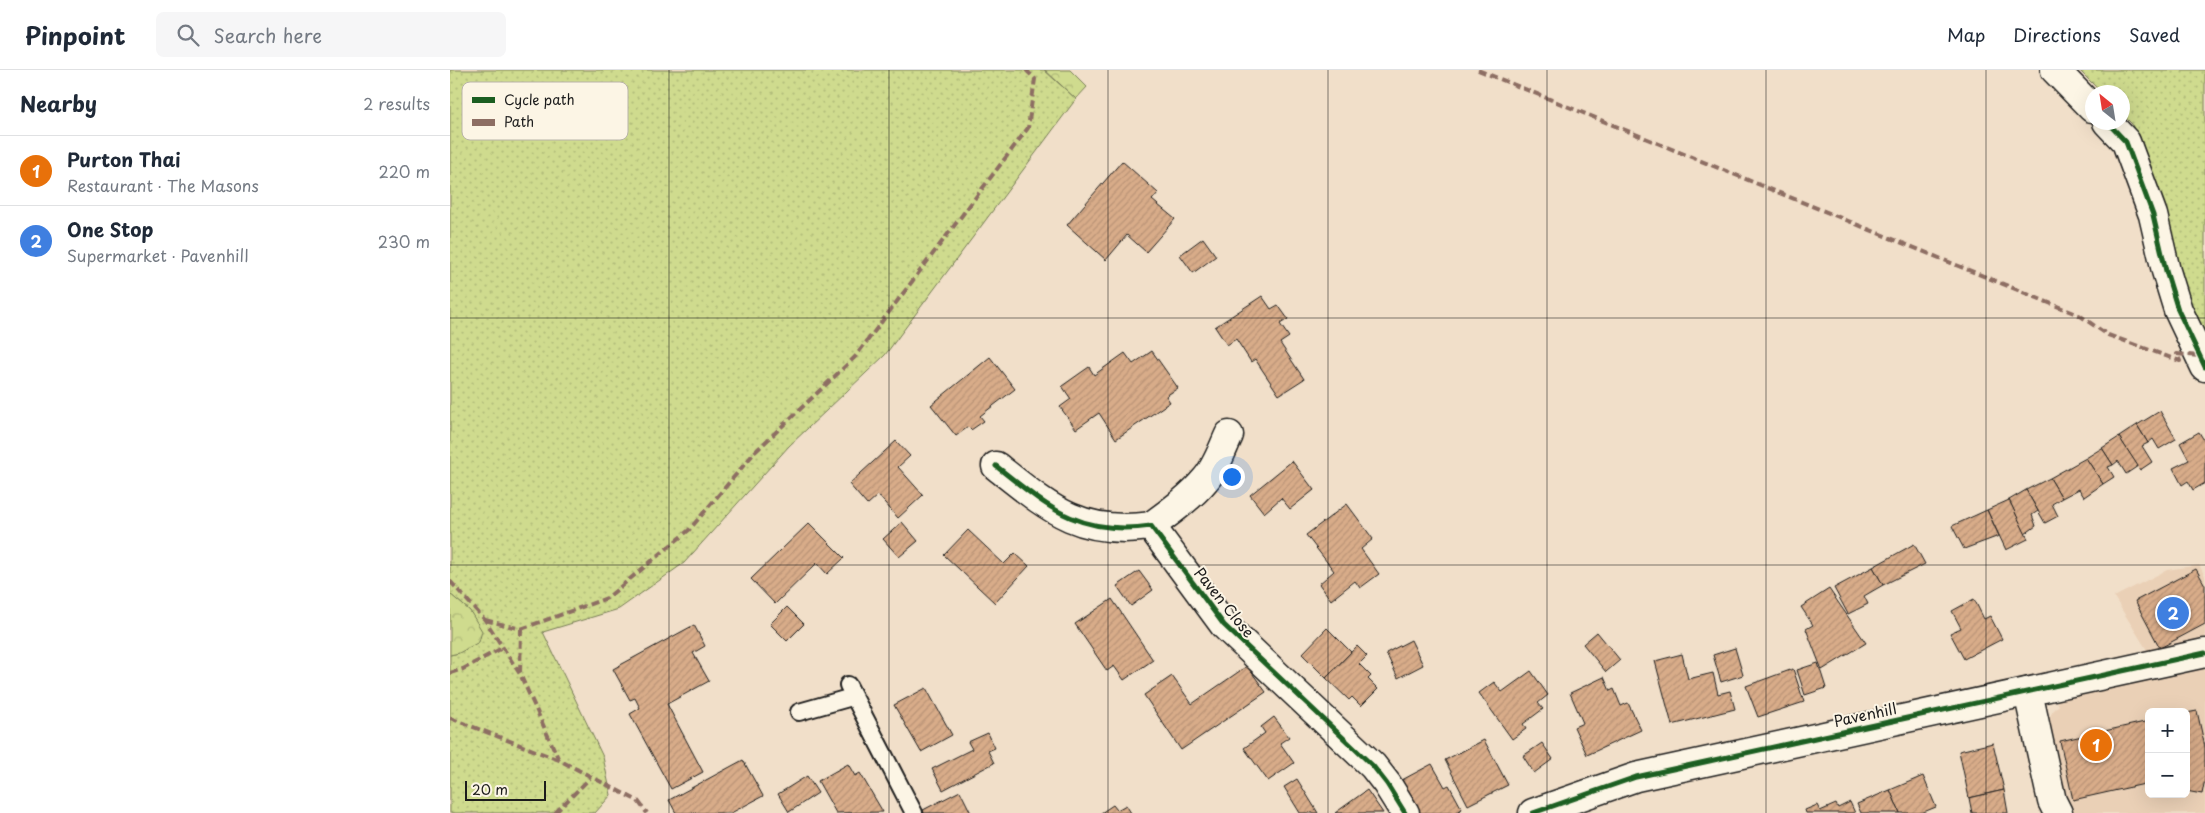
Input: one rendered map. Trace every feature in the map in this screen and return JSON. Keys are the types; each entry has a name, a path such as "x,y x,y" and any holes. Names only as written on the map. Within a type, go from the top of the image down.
{"street":[{"path":"2055,70 2085,101"},
{"path":"2115,130 2126,142 2153,215 2166,271 2178,310 2205,367"},
{"path":"996,466 1058,513 1091,524 1111,528 1151,526 1179,506 1206,480 1220,456 1229,435"},
{"name":"Paven Close","path":"1151,526 1224,625 1372,766 1387,784 1405,813"},
{"name":"Pavenhill","path":"1533,813 1636,776 2205,652"},
{"path":"2028,692 2052,801 2058,813"}],"lane":[{"path":"799,712 850,691 914,813"}],"shaded area":[{"path":"2199,565 2205,576 2205,640 2147,650 2114,597 2167,570"},
{"path":"2205,665 2205,813 2074,813 2067,807 2047,721 2059,705 2054,697"}],"green space":[{"path":"450,70 1044,70 1076,99 885,355 789,446 684,563 619,609 543,632 603,757 611,795 595,813 450,813 450,655 459,653 470,611 450,594"},
{"path":"1045,70 1070,70 1087,87 1076,99"},
{"path":"2079,70 2205,70 2205,349 2194,330 2154,186 2130,122 2130,85 2094,85"},
{"path":"450,594 470,611 482,631 479,642 459,653 450,655"}],"building":[{"path":"1122,161 1158,193 1152,200 1175,219 1146,252 1127,235 1106,260 1067,225"},
{"path":"1203,238 1216,256 1193,273 1180,255"},
{"path":"1262,296 1271,309 1278,305 1288,319 1280,324 1289,337 1280,343 1304,379 1279,395 1255,359 1251,362 1236,339 1227,345 1215,327"},
{"path":"1152,351 1178,388 1166,396 1170,402 1116,439 1099,413 1076,429 1060,407 1071,399 1062,386 1089,367 1094,375 1125,353 1133,364"},
{"path":"990,357 1015,389 980,416 984,421 971,430 968,427 956,436 931,405"},
{"path":"2160,411 2176,439 2159,449 2153,439 2148,443 2137,425"},
{"path":"2137,425 2148,443 2142,446 2152,462 2140,470 2119,437"},
{"path":"2199,432 2205,442 2205,483 2193,490 2188,481 2182,485 2173,468 2189,460 2180,443"},
{"path":"2119,437 2138,466 2126,474 2118,461 2113,465 2102,448"},
{"path":"896,441 910,456 898,467 923,495 898,518 878,495 867,505 849,484"},
{"path":"2102,448 2113,465 2108,467 2114,477 2103,484 2086,458"},
{"path":"2086,458 2103,484 2084,497 2079,489 2062,498 2050,478"},
{"path":"1292,461 1314,490 1290,509 1281,498 1264,513 1250,495"},
{"path":"2050,478 2062,498 2052,504 2058,516 2045,523 2026,490"},
{"path":"2026,490 2038,511 2032,515 2036,526 2025,534 2009,500"},
{"path":"2009,500 2028,539 2006,550 1987,510"},
{"path":"1347,504 1373,539 1361,549 1379,574 1360,588 1355,581 1331,600 1319,584 1334,571 1306,535"},
{"path":"1987,510 1999,536 1964,549 1952,526"},
{"path":"902,522 918,541 899,557 883,539"},
{"path":"809,523 844,558 827,574 817,563 775,604 751,579"},
{"path":"968,530 1004,564 1015,553 1029,566 995,603 944,555"},
{"path":"1914,544 1925,564 1883,585 1873,567"},
{"path":"1873,567 1883,585 1864,596 1868,604 1848,614 1834,588"},
{"path":"2196,569 2205,585 2205,624 2160,648 2135,601"},
{"path":"1139,571 1153,590 1131,606 1117,586"},
{"path":"1829,589 1866,643 1822,670 1806,629 1813,625 1801,607"},
{"path":"1112,599 1153,660 1124,680 1114,666 1107,671 1075,624"},
{"path":"1974,599 1984,619 1990,616 2002,639 1964,659 1950,633 1961,628 1952,611"},
{"path":"787,607 804,624 787,641 770,624"},
{"path":"694,625 705,646 693,653 709,681 667,704 703,772 671,789 630,714 640,708 635,698 630,700 613,669"},
{"path":"1327,628 1351,652 1326,678 1302,654"},
{"path":"1597,632 1620,660 1606,672 1583,644"},
{"path":"1411,640 1423,665 1398,678 1386,653"},
{"path":"1357,646 1367,656 1359,664 1371,676 1368,679 1378,689 1361,706 1352,697 1349,700 1326,678"},
{"path":"1735,648 1743,675 1721,682 1713,655"},
{"path":"1682,654 1688,679 1713,673 1718,694 1730,691 1735,709 1672,725 1655,661"},
{"path":"1818,663 1826,688 1805,695 1797,670"},
{"path":"1247,666 1266,692 1181,750 1144,695 1172,676 1192,704"},
{"path":"1793,669 1804,702 1758,717 1746,686"},
{"path":"1531,671 1548,695 1538,703 1543,709 1523,724 1526,729 1512,739 1479,693 1494,682 1502,692"},
{"path":"1604,677 1610,691 1614,689 1621,706 1628,703 1641,730 1587,755 1574,727 1583,723 1570,693"},
{"path":"926,688 952,735 921,752 894,705"},
{"path":"2197,711 2205,747 2205,779 2202,794 2190,792 2190,712"},
{"path":"1274,717 1289,737 1280,743 1294,763 1268,781 1244,748 1265,733 1261,727"},
{"path":"2145,722 2145,784 2073,800 2060,741"},
{"path":"988,733 995,748 988,751 994,763 943,790 932,769 972,749 968,742"},
{"path":"1484,740 1508,785 1468,805 1445,760"},
{"path":"1542,743 1553,759 1534,773 1523,756"},
{"path":"1993,743 2004,790 1969,798 1959,751"},
{"path":"743,760 763,796 731,813 676,813 669,800"},
{"path":"848,764 855,776 860,773 883,812 836,813 818,781"},
{"path":"1432,764 1445,787 1449,785 1462,809 1455,813 1417,813 1410,802 1413,800 1402,780"},
{"path":"807,776 818,793 789,812 778,794"},
{"path":"1923,776 1936,807 1921,813 1900,813 1890,790"},
{"path":"1297,779 1318,813 1300,813 1284,787"},
{"path":"1367,790 1383,813 1335,813"},
{"path":"1890,790 1900,813 1861,813 1857,804"},
{"path":"2004,790 2008,813 1972,813 1969,798"},
{"path":"960,791 971,813 924,813 923,810"},
{"path":"1850,802 1855,813 1806,813 1805,810 1817,805 1820,811 1836,804 1838,808"},
{"path":"1113,805 1117,810 1126,805 1131,813 1101,813"}],"marked path":[{"path":"521,629 607,598 689,530 755,452 855,357 1028,128 1035,79 1026,70"},
{"path":"1478,70 2079,315 2108,335 2180,361 2177,354 2199,356"},
{"path":"450,581 485,620 520,674 559,760 638,801 647,813"},
{"path":"485,620 521,629 520,674"},
{"path":"450,673 463,669 502,648"},
{"path":"450,718 559,760"},
{"path":"555,813 590,778"}],"cycle path":[{"path":"2115,130 2126,142 2153,215 2166,271 2178,310 2205,367"},
{"path":"996,466 1032,494 1066,516 1104,527 1151,526 1224,625 1373,766 1405,813"},
{"path":"1533,813 1636,777 2205,653"}],"place":[{"name":"One Stop","path":"2173,613"},
{"name":"Purton Thai","path":"2096,745"}]}
